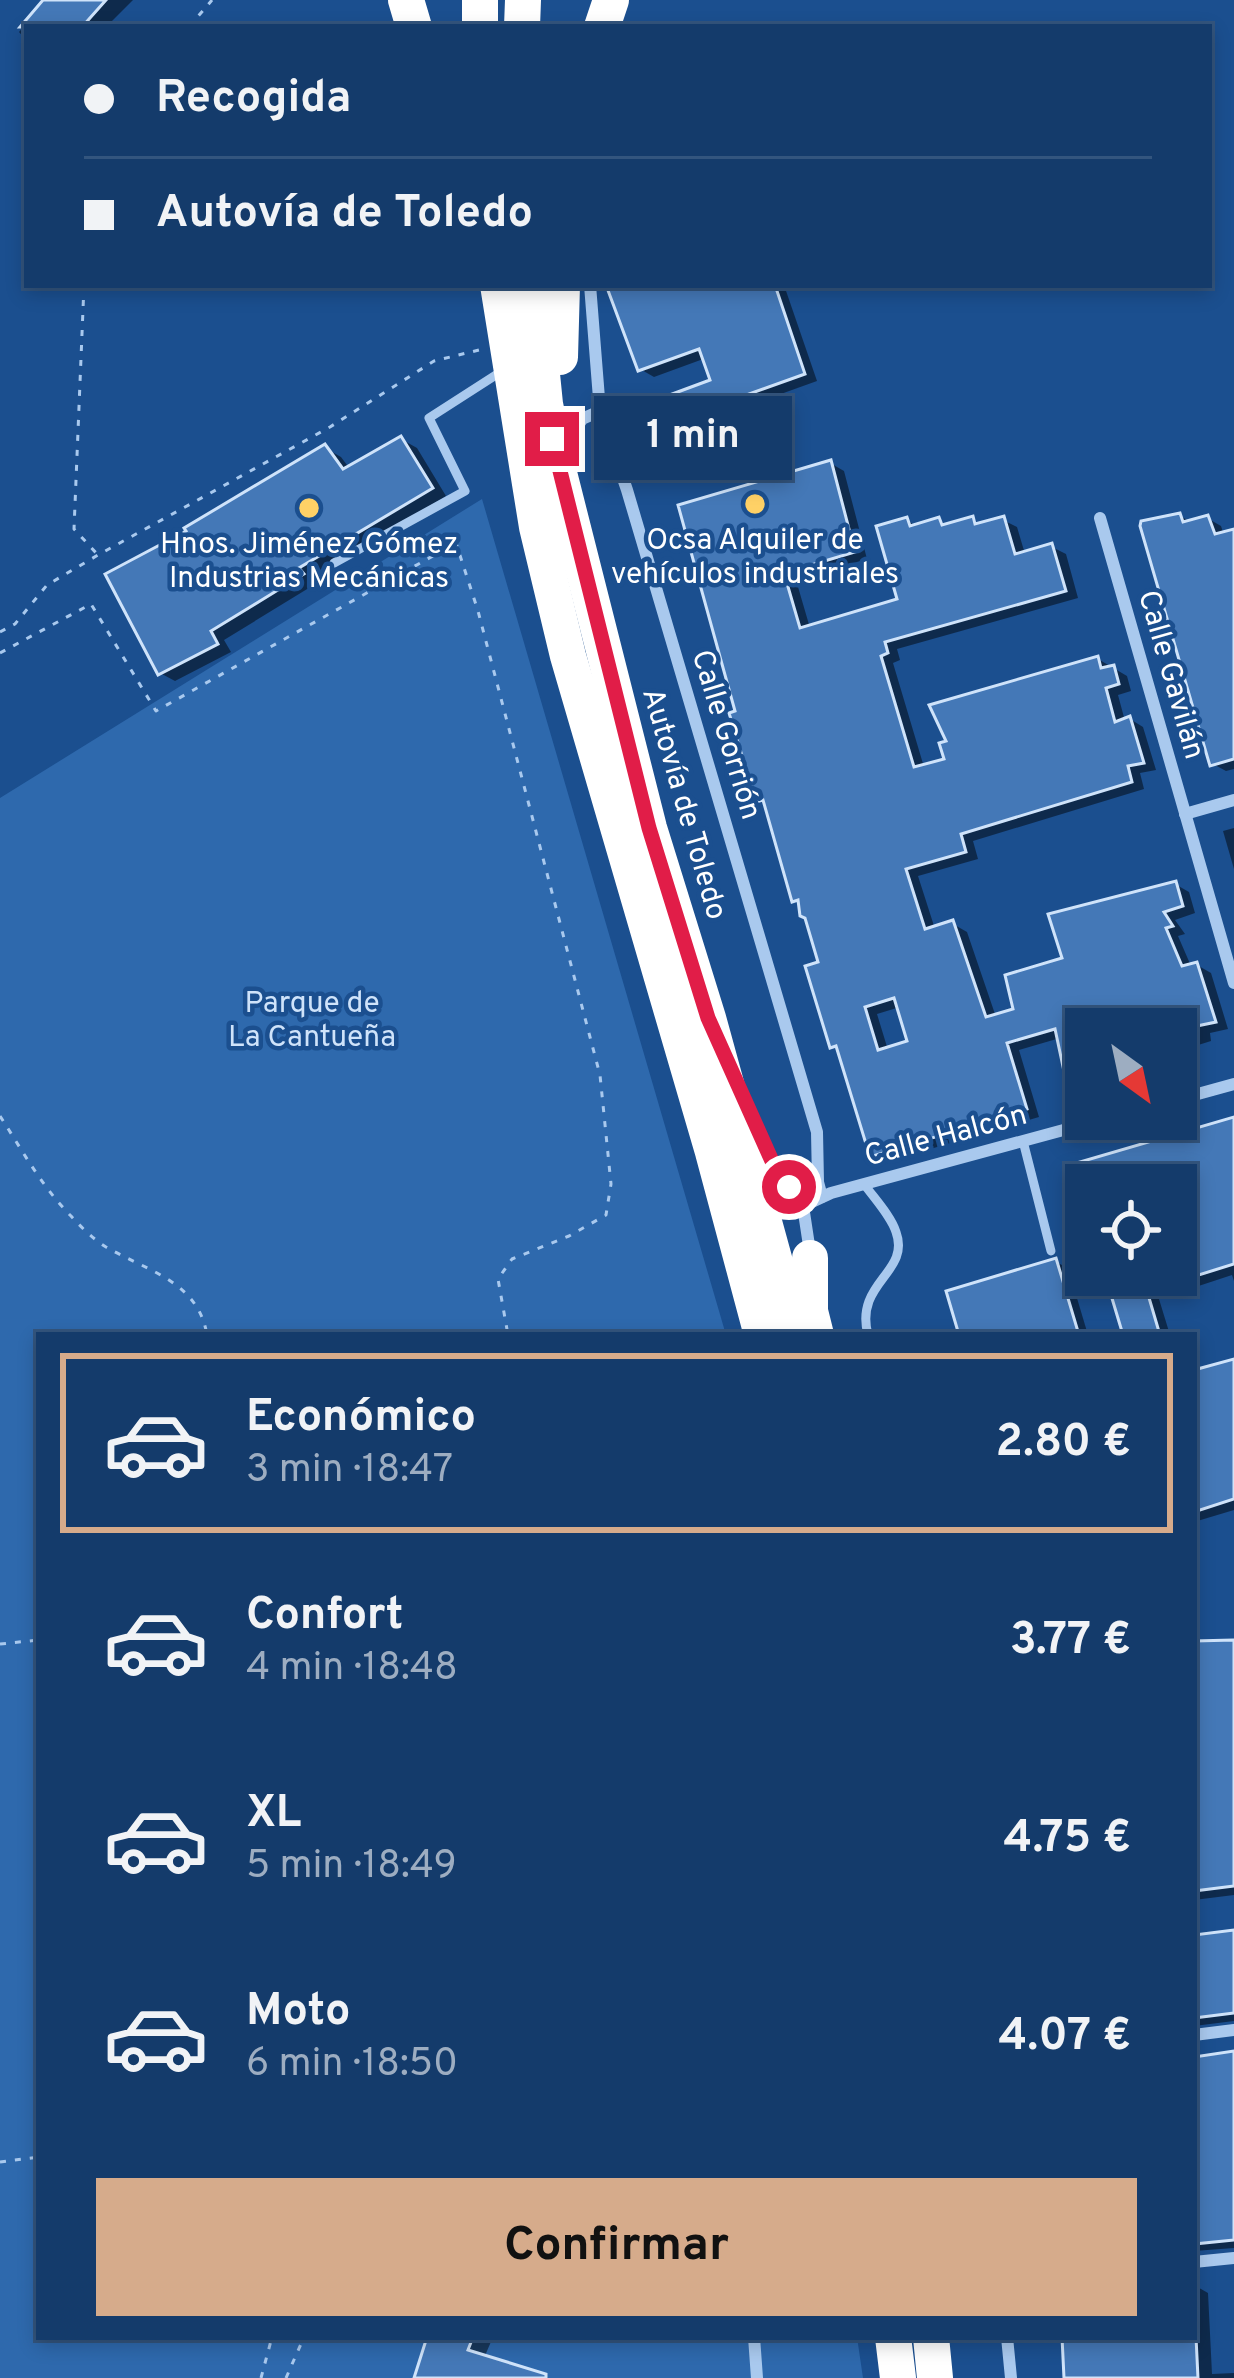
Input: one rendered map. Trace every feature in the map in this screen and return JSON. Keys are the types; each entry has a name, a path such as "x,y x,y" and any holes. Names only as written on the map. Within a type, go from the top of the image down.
{"highway":[{"path":"480,288 568,656 761,1332"},
{"path":"498,288 537,526"},
{"name":"Autovía de Toledo","path":"533,288 545,404 649,828 708,1018 794,1332"},
{"path":"562,288 562,459"},
{"path":"708,1018 772,1161"},
{"path":"722,1183 722,1245 742,1332"},
{"path":"811,1258 810,1311 815,1332"},
{"path":"931,2340 935,2378"}],"street":[{"name":"Calle Gorrión","path":"590,288 600,411 817,1132 822,1197"},
{"path":"562,459 582,419 600,411"},
{"name":"Calle Gavilán","path":"1100,518 1234,982"},
{"path":"1184,814 1234,800"},
{"path":"1197,1094 1234,1084"},
{"name":"Calle Halcón","path":"802,1206 1065,1130"},
{"path":"772,1161 802,1206 811,1258"},
{"path":"1197,2035 1234,2030"},
{"path":"1197,2262 1234,2258"},
{"path":"754,2340 757,2378"},
{"path":"1007,2340 1011,2378"}],"lane":[{"path":"334,563 465,491 429,418 495,358"},
{"path":"1023,1141 1051,1251"},
{"path":"865,1184 898,1233 897,1262 869,1294 867,1332"}],"path":[{"path":"192,24 212,0"},
{"path":"84,288 74,529 98,555"},
{"path":"0,632 15,624 47,586 330,427 434,361 477,352 495,358"},
{"path":"0,653 92,604 156,712 456,543 600,1075 611,1184 606,1215 569,1237 512,1259 497,1279 507,1332"},
{"path":"0,1116 67,1212 100,1243 176,1282 196,1302 206,1332"},
{"path":"0,1644 36,1640"},
{"path":"0,2162 36,2158"},
{"path":"261,2378 271,2340"},
{"path":"286,2378 303,2340"}],"green space":[{"name":"Parque de La Cantueña","path":"482,499 725,1332 36,1332 36,2340 857,2340 863,2378 0,2378 0,798"}],"building":[{"path":"43,0 106,0 85,24 20,27"},
{"path":"607,288 776,288 805,374 657,427 648,403 710,380 699,349 638,371"},
{"name":"Hnos. Jiménez Gómez Industrias Mecánicas","path":"401,436 433,488 299,568 304,574 211,631 218,644 158,675 105,574 186,531 184,528 325,444 343,469"},
{"path":"831,460 855,552 784,573 800,628 897,599 876,526 907,517 910,526 939,517 942,525 973,516 975,524 1004,516 1015,554 1052,543 1066,591 885,642 888,653 881,656 914,767 944,759 939,743 946,741 929,705 1098,656 1101,668 1114,665 1119,684 1106,688 1115,722 1130,716 1144,763 1128,766 1132,782 961,834 966,852 906,869 925,929 953,920 986,1017 1013,1009 1005,975 1062,958 1048,914 1176,881 1183,906 1164,912 1173,926 1166,928 1182,966 1197,962 1216,1022 1197,1026 1197,1008 1065,1008 1065,1076 1055,1029 1007,1043 1027,1109 870,1157 805,966 818,962 805,918 800,916 798,900 792,902 763,800 756,802 729,713 735,711 678,505","holes":["894,998 907,1041 878,1050 865,1007"]},
{"path":"1180,513 1183,522 1208,515 1215,534 1234,529 1234,759 1210,766 1140,526 1141,521"},
{"path":"1234,1117 1234,1264 1197,1275 1197,1164 1073,1164 1155,1140 1197,1140 1197,1128"},
{"path":"1056,1258 1078,1332 958,1332 946,1291"},
{"path":"1111,1296 1148,1296 1159,1332 1122,1332"},
{"path":"1234,1359 1234,1499 1197,1511 1197,1369"},
{"path":"1234,1640 1234,1886 1197,1891 1197,1641"},
{"path":"1234,1930 1234,2013 1197,2018 1197,1935"},
{"path":"1234,2051 1234,2240 1197,2244 1197,2057"},
{"path":"426,2340 472,2340 468,2350 546,2374 546,2378 414,2378"},
{"path":"1062,2340 1196,2340 1198,2378 1064,2378"}],"place":[{"name":"Ocsa Alquiler de vehículos industriales","path":"755,504"},
{"name":"Hnos. Jiménez Gómez Industrias Mecánicas","path":"309,508"}],"route":[{"path":"552,439 649,828 708,1018 772,1161 789,1187"}]}
